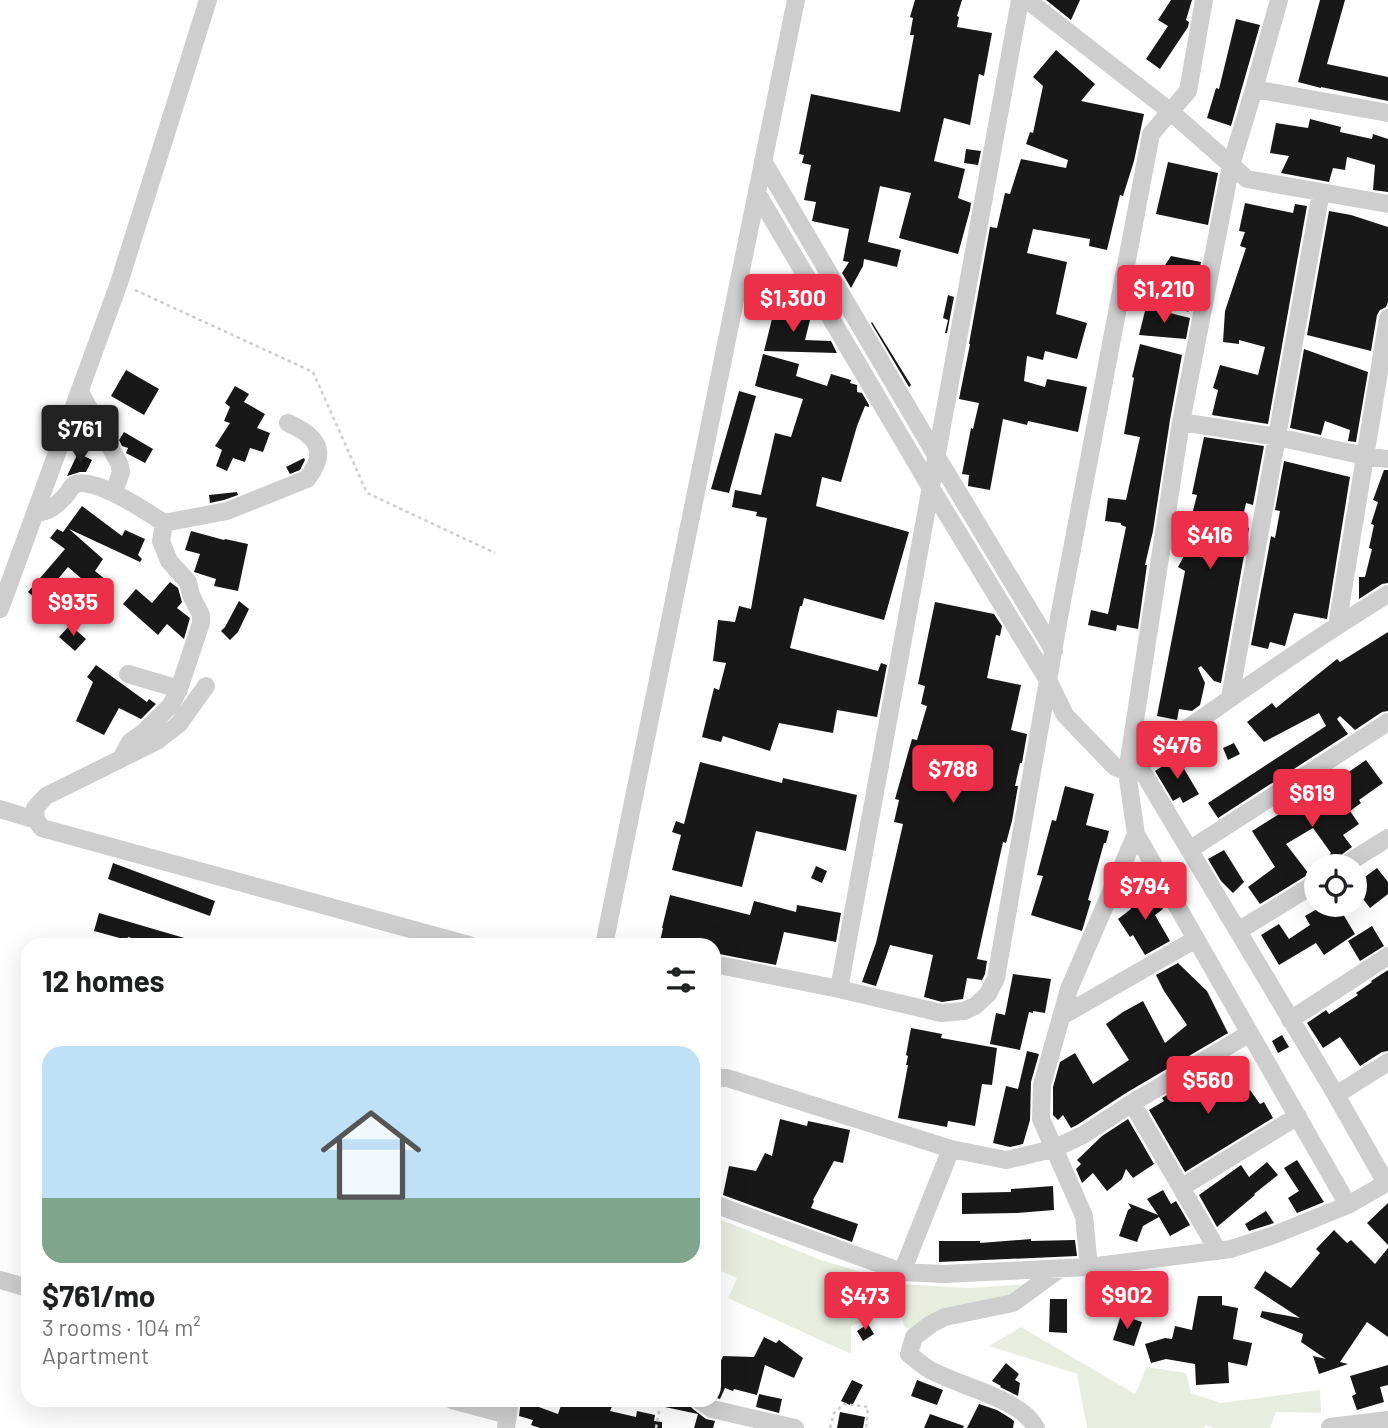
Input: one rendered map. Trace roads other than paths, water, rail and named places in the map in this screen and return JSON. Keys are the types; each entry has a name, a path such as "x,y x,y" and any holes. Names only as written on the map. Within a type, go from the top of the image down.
{"street":[{"path":"0,609 119,283 208,0"},
{"path":"609,938 796,0"},
{"path":"839,989 1020,0"},
{"path":"1027,0 1171,112 1247,179 1388,204"},
{"path":"721,965 941,1013 964,1011 982,1001 988,994 996,978 1151,134 1188,91 1204,0"},
{"path":"1089,1267 1084,1216 1041,1119 1042,1085 1069,989 1136,834 1133,768 1181,422 1231,164 1279,0"},
{"path":"1254,89 1388,113"},
{"path":"763,161 1054,651"},
{"path":"1230,698 1321,192"},
{"path":"757,193 862,371 932,482 1049,682 1065,715 1115,767 1133,768 1337,625 1386,599"},
{"path":"1337,625 1388,318"},
{"path":"862,371 886,371"},
{"path":"79,392 119,463 121,472 114,492"},
{"path":"1181,422 1277,437 1388,459"},
{"path":"35,513 55,507 74,485 82,483 114,492 164,523 227,511 307,479 315,469 319,452 312,438 304,430 288,423"},
{"path":"932,482 953,485"},
{"path":"121,759 130,742 144,732 170,705 179,689 201,623 201,615 188,582 169,561 161,541 164,523"},
{"path":"128,674 179,689"},
{"path":"206,686 178,724 157,741 46,796 35,808 36,820 42,828 443,938"},
{"path":"1189,850 1388,722"},
{"path":"721,1207 902,1272 943,1273 1089,1267 1231,1249 1348,1205 1387,1183 1189,850 1133,768"},
{"path":"0,809 36,820"},
{"path":"1136,834 1348,1205"},
{"path":"1362,854 1388,838"},
{"path":"1238,931 1304,890"},
{"path":"1062,1016 1196,939"},
{"path":"1290,1020 1388,956"},
{"path":"721,1078 951,1149 1006,1160 1053,1149 1083,1135 1251,1033"},
{"path":"1336,1095 1388,1062"},
{"path":"1132,1103 1218,1251"},
{"path":"1182,1187 1298,1116"},
{"path":"902,1272 951,1149"},
{"path":"1036,1428 1033,1421 1013,1407 928,1369 909,1354 914,1337 930,1324 945,1317 1013,1303 1061,1268"},
{"path":"0,1280 21,1286"},
{"path":"480,1407 508,1414"},
{"path":"709,1407 786,1427"},
{"path":"1330,1427 1388,1420"}]}
